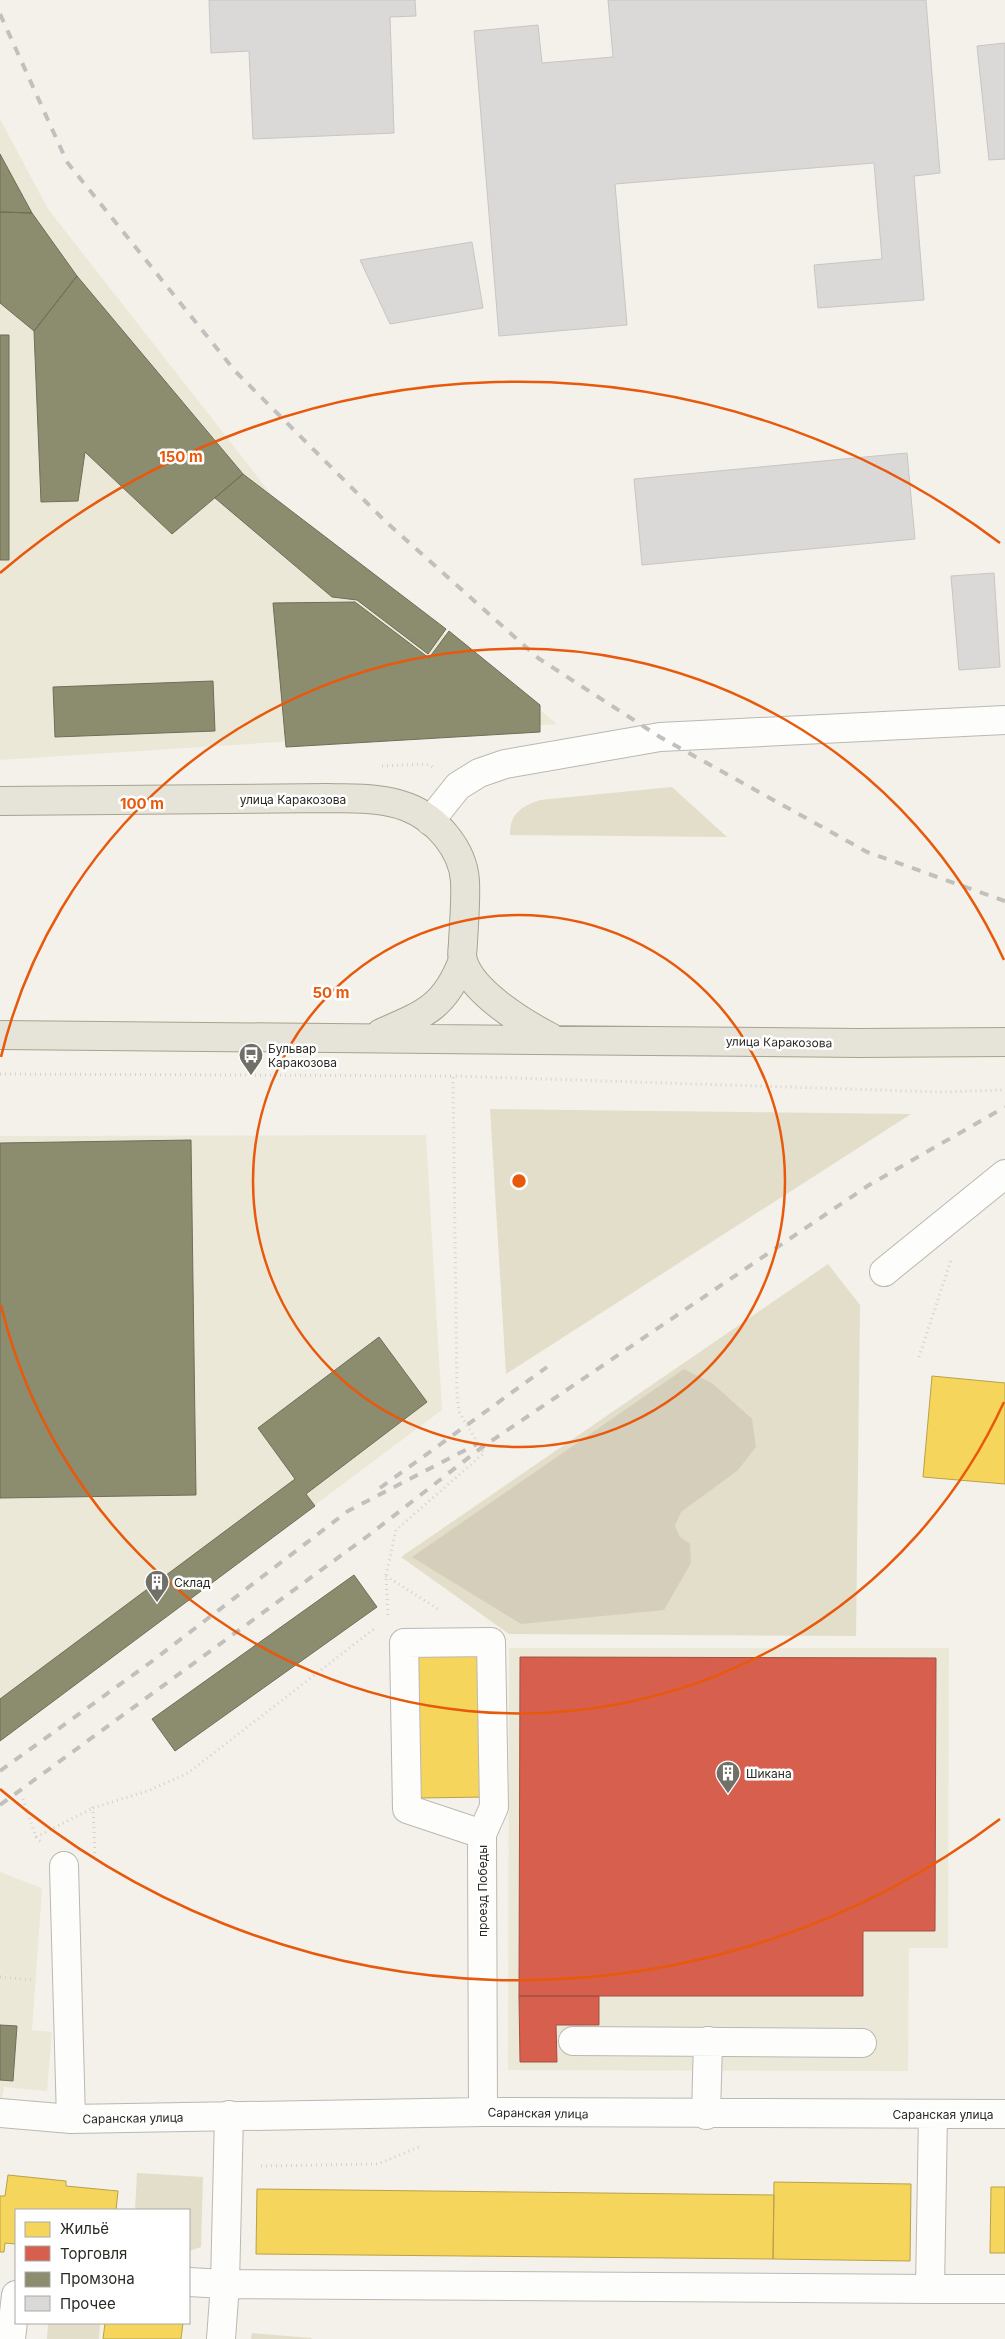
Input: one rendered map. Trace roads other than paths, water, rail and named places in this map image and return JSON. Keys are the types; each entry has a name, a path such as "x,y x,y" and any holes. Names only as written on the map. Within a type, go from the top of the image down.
{"main road":[{"name":"улица Каракозова","path":"0,801 380,800 407,807 430,821 445,835 455,850 465,880 463,960 456,979 436,1006 422,1015 373,1037"},
{"name":"улица Каракозова","path":"463,960 471,978 484,991 524,1023 554,1039"},
{"name":"улица Каракозова","path":"0,1035 860,1043 1005,1042"}],"street":[{"path":"430,821 458,786 479,774 504,764 651,738 1005,720"},
{"path":"884,1272 1005,1174"},
{"name":"проезд Победы","path":"482,1834 407,1809 404,1643 491,1642 494,1808 482,1834 483,2112"},
{"path":"64,1866 70,2119"},
{"path":"573,2041 862,2043"},
{"path":"706,2115 708,2041"},
{"name":"Саранская улица","path":"0,2113 70,2119 483,2112 706,2115 1005,2114"},
{"path":"221,2339 225,2284 229,2115"},
{"path":"930,2289 933,2115"},
{"path":"190,2282 225,2284 1005,2288"},
{"path":"11,2339 15,2304"}],"railway":[{"path":"0,14 67,162 235,371 386,522 538,658 660,737 867,852 1005,901"},
{"path":"0,1805 369,1535 481,1448 869,1185 1005,1107"},
{"path":"380,1488 547,1367"},
{"path":"0,1771 151,1662 348,1511 477,1444"}],"place":[{"name":"Бульвар Каракозова","path":"251,1076"},
{"name":"Склад","path":"157,1603"},
{"name":"Шикана","path":"728,1794"}]}
